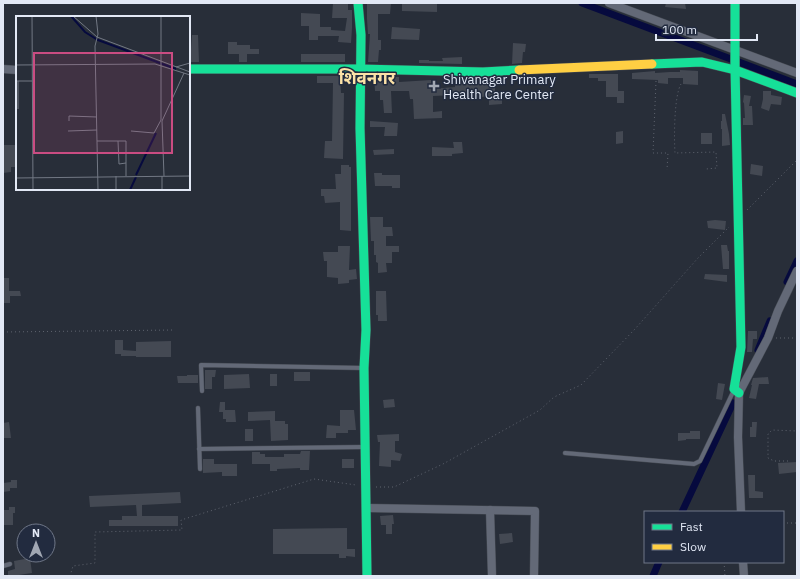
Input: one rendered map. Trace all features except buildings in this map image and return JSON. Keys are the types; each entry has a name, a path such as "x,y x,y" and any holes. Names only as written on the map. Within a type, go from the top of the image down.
{"street":[{"path":"358,3 361,35 360,128 366,330 364,368 367,576"},
{"path":"608,3 735,53 797,73"},
{"path":"735,3 741,347 737,391 741,511"},
{"path":"190,69 360,69 483,72 702,62 735,69 797,93"},
{"path":"3,70 16,70"},
{"path":"737,391 768,338 778,311 797,271"},
{"path":"367,508 535,511 534,576"},
{"path":"490,510 492,576"},
{"path":"743,563 744,576"}],"lane":[{"path":"202,391 201,365 364,368"},
{"path":"565,453 694,464 700,461 737,391"},
{"path":"198,408 200,469"},
{"path":"199,449 366,447"},
{"path":"3,566 10,564"}],"path":[{"path":"656,81 653,153 668,154 667,170"},
{"path":"681,84 678,91 674,135 675,153 716,152 716,168 706,169"},
{"path":"743,214 797,160"},
{"path":"70,576 73,566 95,563 95,532 182,530 181,520 314,479 366,487 394,488 443,464 540,410 554,397 581,385 635,329 698,258 732,224"},
{"path":"3,332 174,330"},
{"path":"768,338 797,338"},
{"path":"788,461 774,461 768,458 768,434 772,430 797,431"},
{"path":"784,523 797,523"},
{"path":"724,563 725,576"}],"waterway":[{"path":"582,3 797,84"},
{"path":"787,282 797,261"},
{"path":"758,350 770,321"},
{"path":"682,511 733,403"},
{"path":"653,576 659,563"}],"traffic: fast":[{"path":"358,3 361,35 360,128 366,330 364,368 367,576"},
{"path":"735,3 741,347 734,389 739,393"},
{"path":"652,64 702,62 735,70 797,93"},
{"path":"190,69 360,69 483,72 519,70"}],"traffic: slow":[{"path":"519,70 652,64"}],"place":[{"name":"Shivanagar Primary Health Care Center","path":"434,86"}],"district":[{"name":"शिवनगर","path":"367,78"}]}
